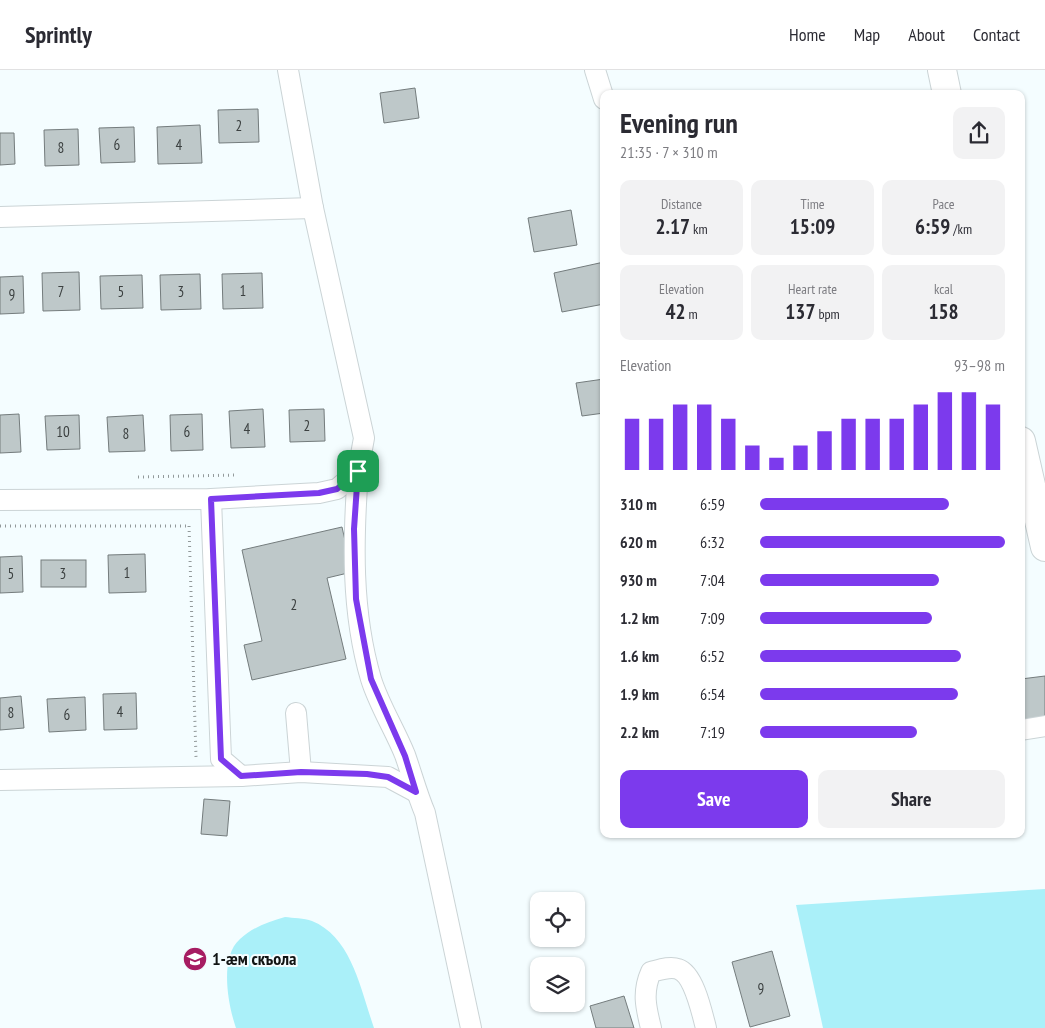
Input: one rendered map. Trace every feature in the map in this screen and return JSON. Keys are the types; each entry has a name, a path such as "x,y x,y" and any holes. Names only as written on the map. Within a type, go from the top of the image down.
{"highway":[{"path":"942,70 947,90"},
{"path":"1025,450 1037,475 1045,546"}],"street":[{"path":"288,70 313,208 364,438 358,471 354,529 356,599 371,679 405,756 416,792 425,812 433,842 471,1028"},
{"path":"595,70 601,90"},
{"path":"0,217 313,208"},
{"path":"0,500 211,499 319,493 337,489 358,471"},
{"path":"211,499 221,759 241,776"},
{"path":"296,713 301,772"},
{"path":"1025,729 1045,726"},
{"path":"0,780 241,776 301,772 388,777 416,792"},
{"path":"652,1028 645,1004 645,985 651,972 663,969 679,969 688,976 697,995 706,1028"}],"path":[{"path":"129,477 238,475"},
{"path":"0,526 213,526"},
{"path":"189,526 196,761"}],"shaded area":[{"path":"1045,889 1045,1028 823,1028 796,905"},
{"path":"285,917 312,921 326,929 337,939 353,967 374,1028 236,1028 230,1007 227,982 229,957 233,947 255,928"}],"building":[{"path":"415,88 419,118 384,123 380,93"},
{"path":"258,109 259,142 219,143 218,110"},
{"path":"200,125 202,163 158,164 157,127"},
{"path":"134,127 135,162 101,163 99,128"},
{"path":"78,129 79,165 45,166 44,130"},
{"path":"0,133 14,133 15,164 0,165"},
{"path":"571,210 577,245 534,252 528,218"},
{"path":"600,263 600,305 562,312 554,273"},
{"path":"79,272 80,310 43,311 42,273"},
{"path":"262,273 263,308 223,309 222,274"},
{"path":"200,274 201,309 161,310 160,275"},
{"path":"142,275 143,308 101,309 100,276"},
{"path":"23,276 24,313 0,314 0,277"},
{"path":"600,380 600,414 582,416 576,383"},
{"path":"263,409 265,447 231,448 229,411"},
{"path":"324,409 325,441 290,442 289,410"},
{"path":"19,414 21,452 0,453 0,415"},
{"path":"202,414 203,450 171,451 170,415"},
{"path":"79,415 80,449 47,450 45,416"},
{"path":"143,415 145,451 109,452 107,417"},
{"path":"342,527 352,572 327,578 346,659 252,680 244,645 262,641 242,550"},
{"path":"145,554 146,592 109,593 108,555"},
{"path":"22,556 23,592 0,593 0,557"},
{"path":"41,560 86,560 86,587 41,587"},
{"path":"1045,676 1045,721 1025,724 1025,678"},
{"path":"136,693 137,729 104,730 103,694"},
{"path":"21,696 24,728 0,730 0,698"},
{"path":"85,697 86,730 49,732 47,699"},
{"path":"204,799 230,801 227,836 201,834"},
{"path":"772,951 790,1016 750,1027 732,962"},
{"path":"624,996 634,1028 596,1028 590,1006"}],"place":[{"name":"1-æм скъола","path":"195,959"}],"route":[{"path":"358,471 354,529 356,599 371,679 405,756 416,792 388,777 367,774 301,772 241,776 221,759 211,499 319,493 337,489 358,471"}]}
